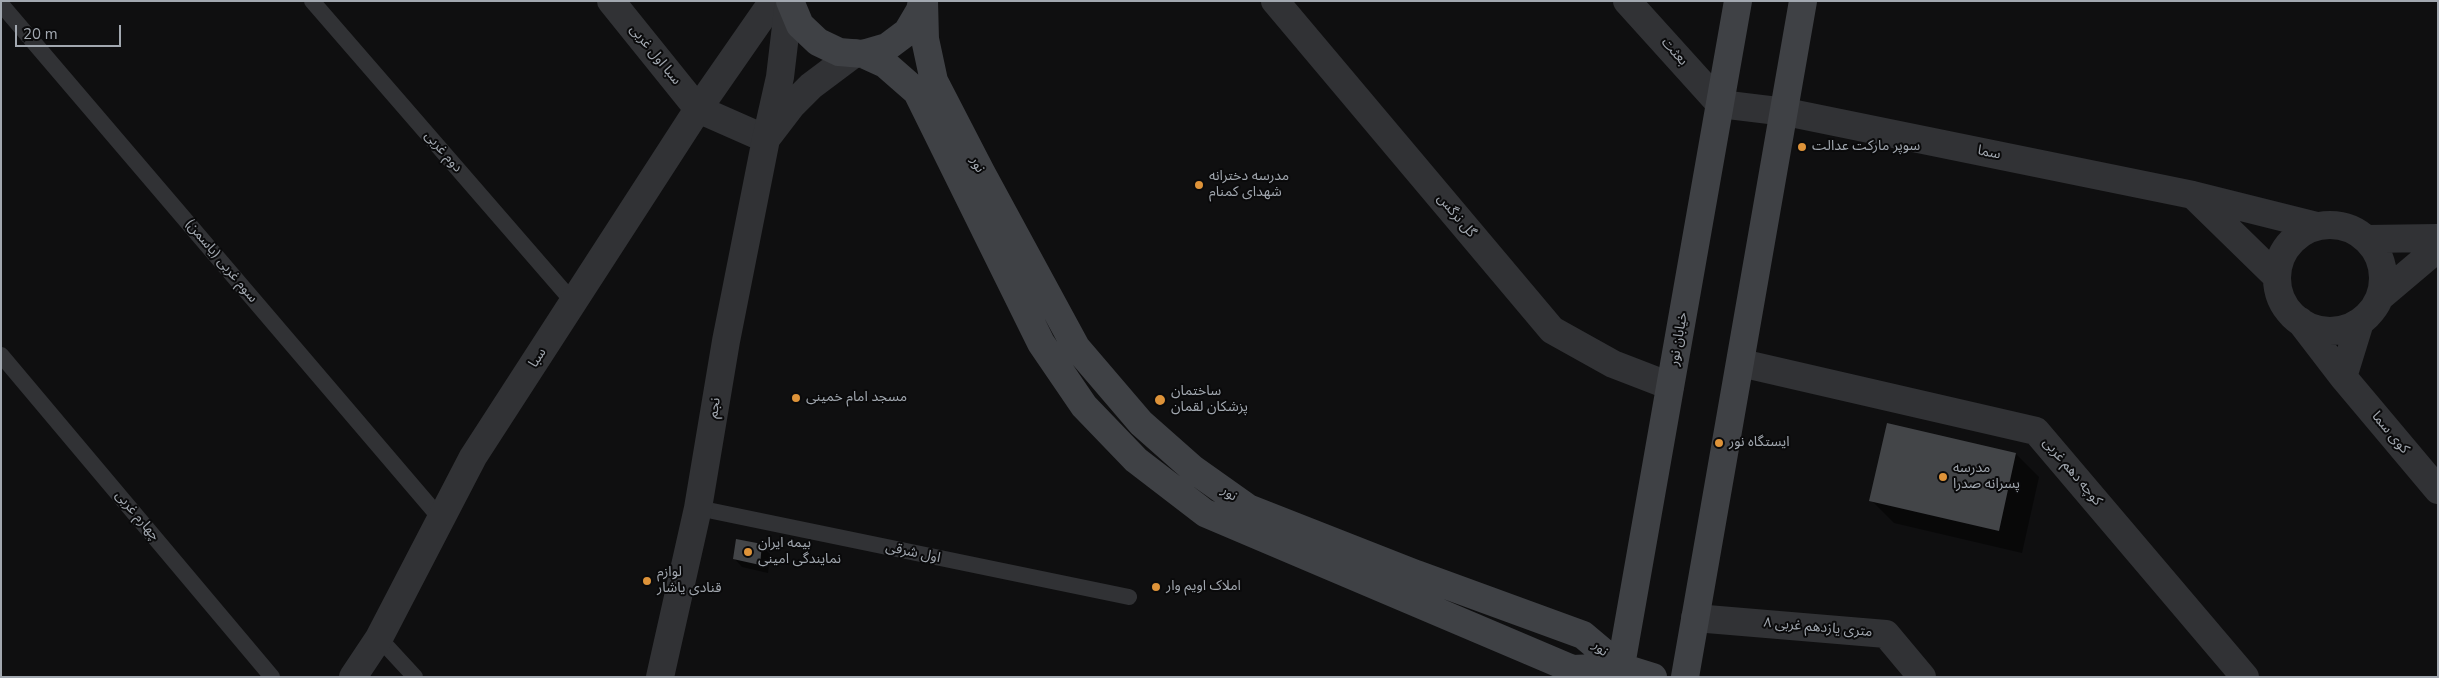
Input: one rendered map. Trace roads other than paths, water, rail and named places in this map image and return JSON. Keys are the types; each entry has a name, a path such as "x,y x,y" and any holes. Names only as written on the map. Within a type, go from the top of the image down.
{"main road":[{"path":"789,1 800,25 818,42 839,52 859,54 887,47 907,32 923,1"},
{"name":"نور","path":"923,1 925,39 934,81 980,172 1076,346 1141,423 1192,469 1248,508 1416,574 1583,635 1620,672"},
{"name":"خیابان نور","path":"1620,672 1738,1"},
{"path":"1685,677 1786,112 1803,1"},
{"name":"نور","path":"859,54 885,64 916,92 1041,343 1084,406 1136,460 1205,513 1572,669 1620,672"},
{"path":"1620,672 1653,677"}],"street":[{"name":"سبا اول غربی","path":"611,1 698,109"},
{"name":"سبا","path":"353,677 379,638 472,457 574,303 698,109 773,1"},
{"name":"نجم","path":"660,677 698,508 726,341 780,77 789,1"},
{"name":"گل نرگس","path":"1275,1 1552,330 1613,364 1670,386"},
{"name":"بعثت","path":"1627,1 1720,104"},
{"path":"698,109 766,139 792,105 811,86 859,54"},
{"name":"سما","path":"1720,104 1786,112 2193,195 2317,226"},
{"path":"2193,195 2277,277"},
{"path":"2334,225 2351,229 2366,239 2376,251 2382,266 2383,281 2380,297 2372,311 2360,322 2346,328 2330,331 2314,328 2300,321 2288,310 2279,294 2277,277 2280,260 2288,245 2301,233 2317,226 2334,225"},
{"path":"2366,239 2438,238"},
{"path":"2380,297 2438,248"},
{"name":"کوی سما","path":"2300,321 2343,377 2438,490"},
{"path":"2343,377 2360,322"},
{"name":"کوچه دهم غربی","path":"1741,363 2036,431 2245,677"},
{"name":"۸ متری یازدهم غربی","path":"1696,618 1886,634 1922,677"}],"lane":[{"name":"دوم غربی","path":"312,1 574,303"},
{"name":"سوم غربی (یاسمن)","path":"1,4 440,518"},
{"name":"چهارم غربی","path":"1,354 272,677"},
{"name":"اول شرقی","path":"698,508 1128,597"},
{"path":"379,638 415,677"}],"place":[{"name":"سوپر مارکت عدالت","path":"1802,147"},
{"name":"مدرسه دخترانه شهدای کمنام","path":"1199,185"},
{"name":"مسجد امام خمینی","path":"796,398"},
{"name":"ساختمان پزشکان لقمان","path":"1160,400"},
{"name":"ایستگاه نور","path":"1719,443"},
{"name":"مدرسه پسرانه صدرا","path":"1943,477"},
{"name":"بیمه ایران نمایندگی امینی","path":"748,552"},
{"name":"لوازم قنادی یاشار","path":"647,581"},
{"name":"املاک اویم وار","path":"1156,587"}]}
